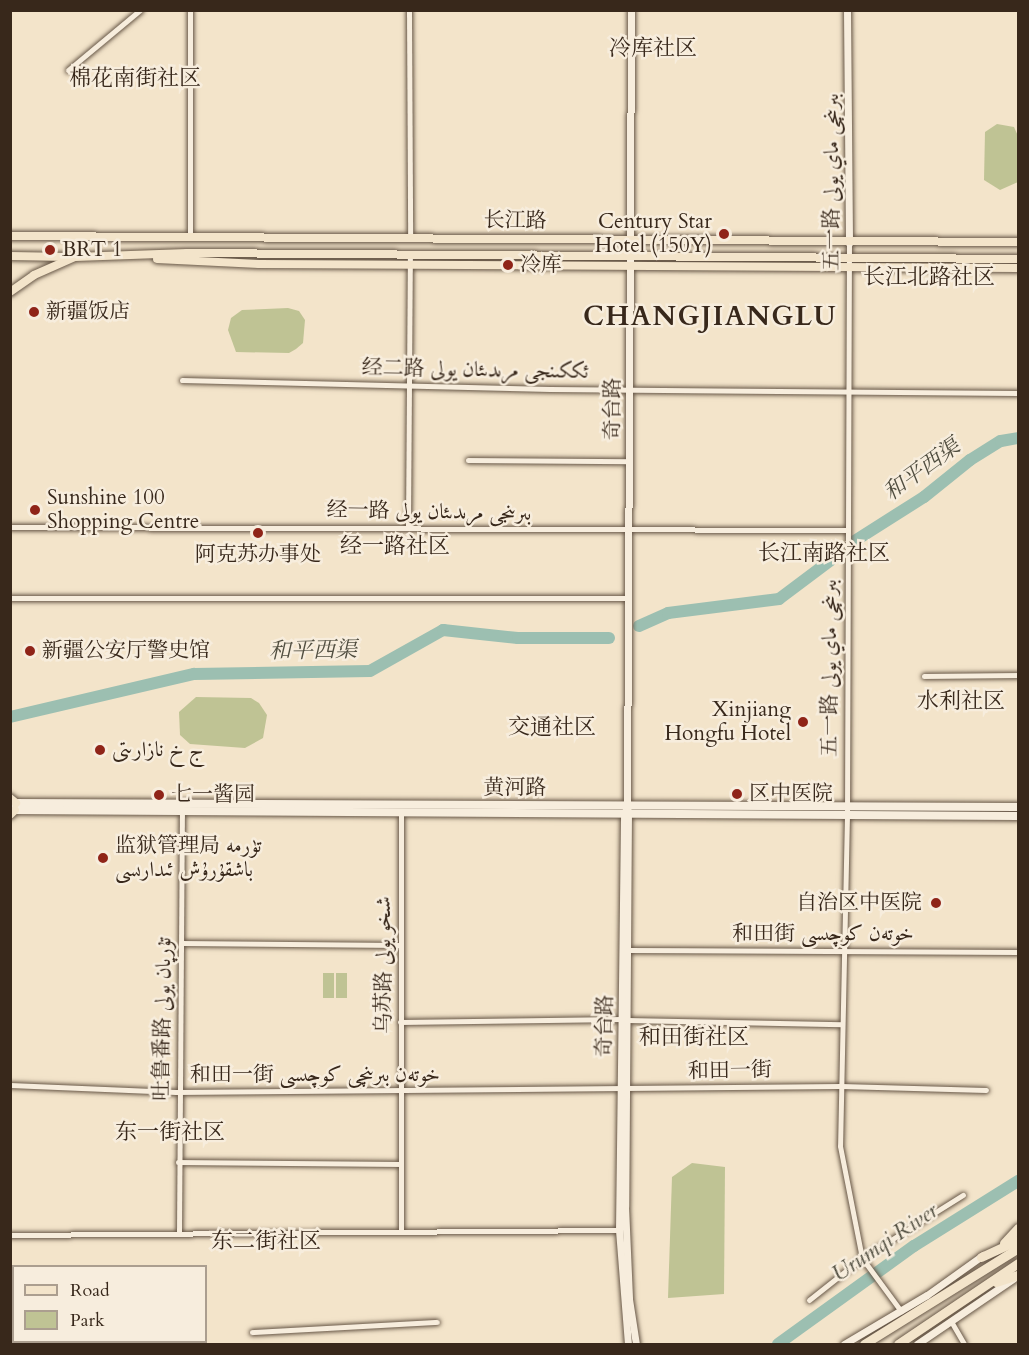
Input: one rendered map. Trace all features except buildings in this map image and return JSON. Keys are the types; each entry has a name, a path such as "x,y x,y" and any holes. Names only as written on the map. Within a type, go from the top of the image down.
{"highway":[{"path":"1004,1242 1018,1228"},
{"path":"981,1257 1018,1240"},
{"path":"864,1344 1018,1248"},
{"path":"898,1344 1018,1263"},
{"path":"985,1285 1018,1275"}],"main road":[{"name":"长江路","path":"10,236 410,237 631,243 1018,242"},
{"name":"长江路","path":"10,292 34,275 75,257 142,257 229,252 410,252 631,261 849,257 1018,259"},
{"path":"10,256 75,257"},
{"path":"142,257 260,264 631,261 849,267 1018,268"},
{"name":"黄河路","path":"12,807 847,811 1018,807"},
{"name":"黄河路","path":"847,811 1018,816"}],"street":[{"path":"68,70 140,10"},
{"path":"190,10 190,238"},
{"path":"409,10 410,237"},
{"name":"奇台路","path":"628,1344 619,1230 627,811 631,10"},
{"name":"五一路 بىرىنچى ماي يولى","path":"847,10 849,243 847,811 840,1146 862,1258 901,1311"},
{"path":"408,527 410,252"},
{"name":"经二路 ئككىنجى مرىدىئان يولى","path":"182,380 410,387 1018,393"},
{"path":"468,460 629,461"},
{"name":"经一路 بىرىنجى مرىدىئان يولى","path":"10,527 847,530"},
{"path":"10,598 628,598"},
{"path":"924,676 1018,675"},
{"name":"吐鲁番路 تۇرپان يولى","path":"179,1234 182,808"},
{"name":"乌苏路 شىخو يولى","path":"401,809 401,1232"},
{"name":"奇台路","path":"624,1020 628,950 627,811"},
{"path":"180,944 400,945"},
{"name":"和田街 خوتەن كوچىسى","path":"628,950 1018,952"},
{"path":"400,1023 624,1020 842,1024"},
{"name":"和田一街 خوتەن بىرىنچى كوچىسى","path":"10,1085 179,1092 623,1089"},
{"name":"和田一街","path":"623,1089 842,1086 986,1090"},
{"name":"奇台路","path":"623,1089 629,1299 636,1344"},
{"path":"178,1162 400,1164"},
{"path":"809,1300 862,1258 963,1195"},
{"path":"10,1235 619,1230"},
{"path":"844,1344 901,1311 1018,1233"},
{"path":"917,1344 952,1323 1018,1275"},
{"path":"252,1332 437,1322"},
{"path":"952,1323 964,1344"}],"green space":[{"path":"997,124 1014,127 1018,136 1018,182 1000,190 984,180 985,132"},
{"path":"288,308 299,311 305,320 303,343 296,349 289,353 236,352 228,330 231,318 242,310"},
{"path":"196,697 251,698 259,703 267,715 263,738 245,748 190,744 180,735 179,712"},
{"path":"323,973 334,973 334,998 323,998"},
{"path":"336,973 347,973 347,998 336,998"},
{"path":"692,1163 725,1167 724,1294 668,1298 672,1177"}],"waterway":[{"name":"和平西渠","path":"853,542 924,497 970,460 1001,441 1018,438"},
{"name":"和平西渠","path":"639,626 668,613 779,599 831,560"},
{"name":"和平西渠","path":"10,717 194,674 370,671 443,630 518,638 609,638"},
{"name":"Urumqi River","path":"778,1344 914,1246 1018,1181"}],"place":[{"name":"Century Star Hotel (150Y)","path":"724,234"},
{"name":"BRT 1","path":"50,250"},
{"name":"冷库","path":"508,265"},
{"name":"新疆饭店","path":"34,312"},
{"name":"Sunshine 100 Shopping Centre","path":"35,510"},
{"name":"阿克苏办事处","path":"258,533"},
{"name":"新疆公安厅警史馆","path":"30,651"},
{"name":"Xinjiang Hongfu Hotel","path":"803,722"},
{"name":"ج خ نازارىتى","path":"100,750"},
{"name":"区中医院","path":"737,794"},
{"name":"七一酱园","path":"159,795"},
{"name":"监狱管理局 تۈرمە باشقۇرۇش ئىدارىسى","path":"103,858"},
{"name":"自治区中医院","path":"936,903"}],"district":[{"name":"冷库社区","path":"653,49"},
{"name":"棉花南街社区","path":"135,79"},
{"name":"长江北路社区","path":"929,278"},
{"name":"CHANGJIANGLU","path":"710,317"},
{"name":"经一路社区","path":"395,547"},
{"name":"长江南路社区","path":"824,554"},
{"name":"水利社区","path":"961,702"},
{"name":"交通社区","path":"552,728"},
{"name":"和田街社区","path":"694,1038"},
{"name":"东一街社区","path":"170,1133"},
{"name":"东二街社区","path":"266,1242"}]}
